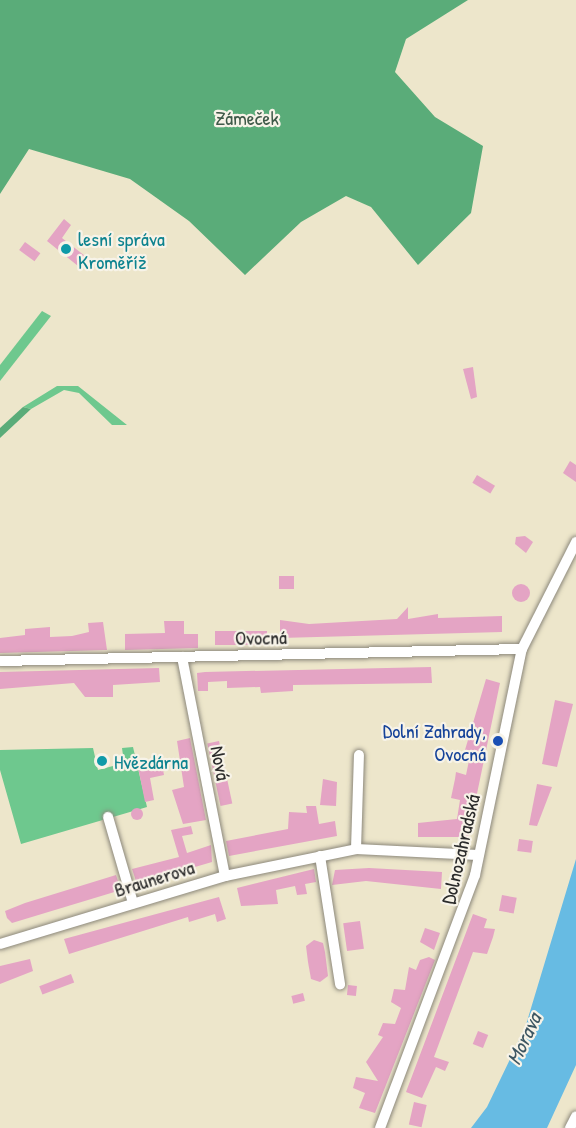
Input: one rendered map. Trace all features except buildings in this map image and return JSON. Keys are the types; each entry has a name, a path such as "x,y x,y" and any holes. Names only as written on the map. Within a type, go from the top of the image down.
{"street":[{"name":"Dolnozahradská","path":"380,1128 460,924 478,855 522,649 576,542"},
{"name":"Ovocná","path":"0,661 522,649"},
{"name":"Nová","path":"183,657 225,876"},
{"path":"356,849 359,755"},
{"path":"108,817 133,903"},
{"name":"Braunerova","path":"0,944 225,876 320,855 356,849 478,855"},
{"path":"320,855 340,984"},
{"path":"570,1128 576,1116"}],"green space":[{"name":"Zámeček","path":"0,0 468,0 406,39 395,72 435,117 483,146 471,213 418,265 371,207 346,196 301,222 245,275 189,221 130,179 29,149 0,194"},
{"path":"42,311 51,316 0,381 0,365"},
{"path":"57,386 78,386 127,425 112,425 79,393 64,390 31,409 23,407"},
{"path":"23,407 31,409 0,438 0,428"},
{"path":"133,747 147,807 21,844 0,770 0,750 93,748 98,770 124,763 122,748"}],"water":[{"name":"Morava","path":"576,859 576,1065 547,1128 471,1128 487,1107 525,1028"}],"place":[{"name":"lesní správa Kroměříž","path":"66,249"},
{"name":"Dolní Zahrady, Ovocná","path":"498,741"},
{"name":"Hvězdárna","path":"102,761"}]}
